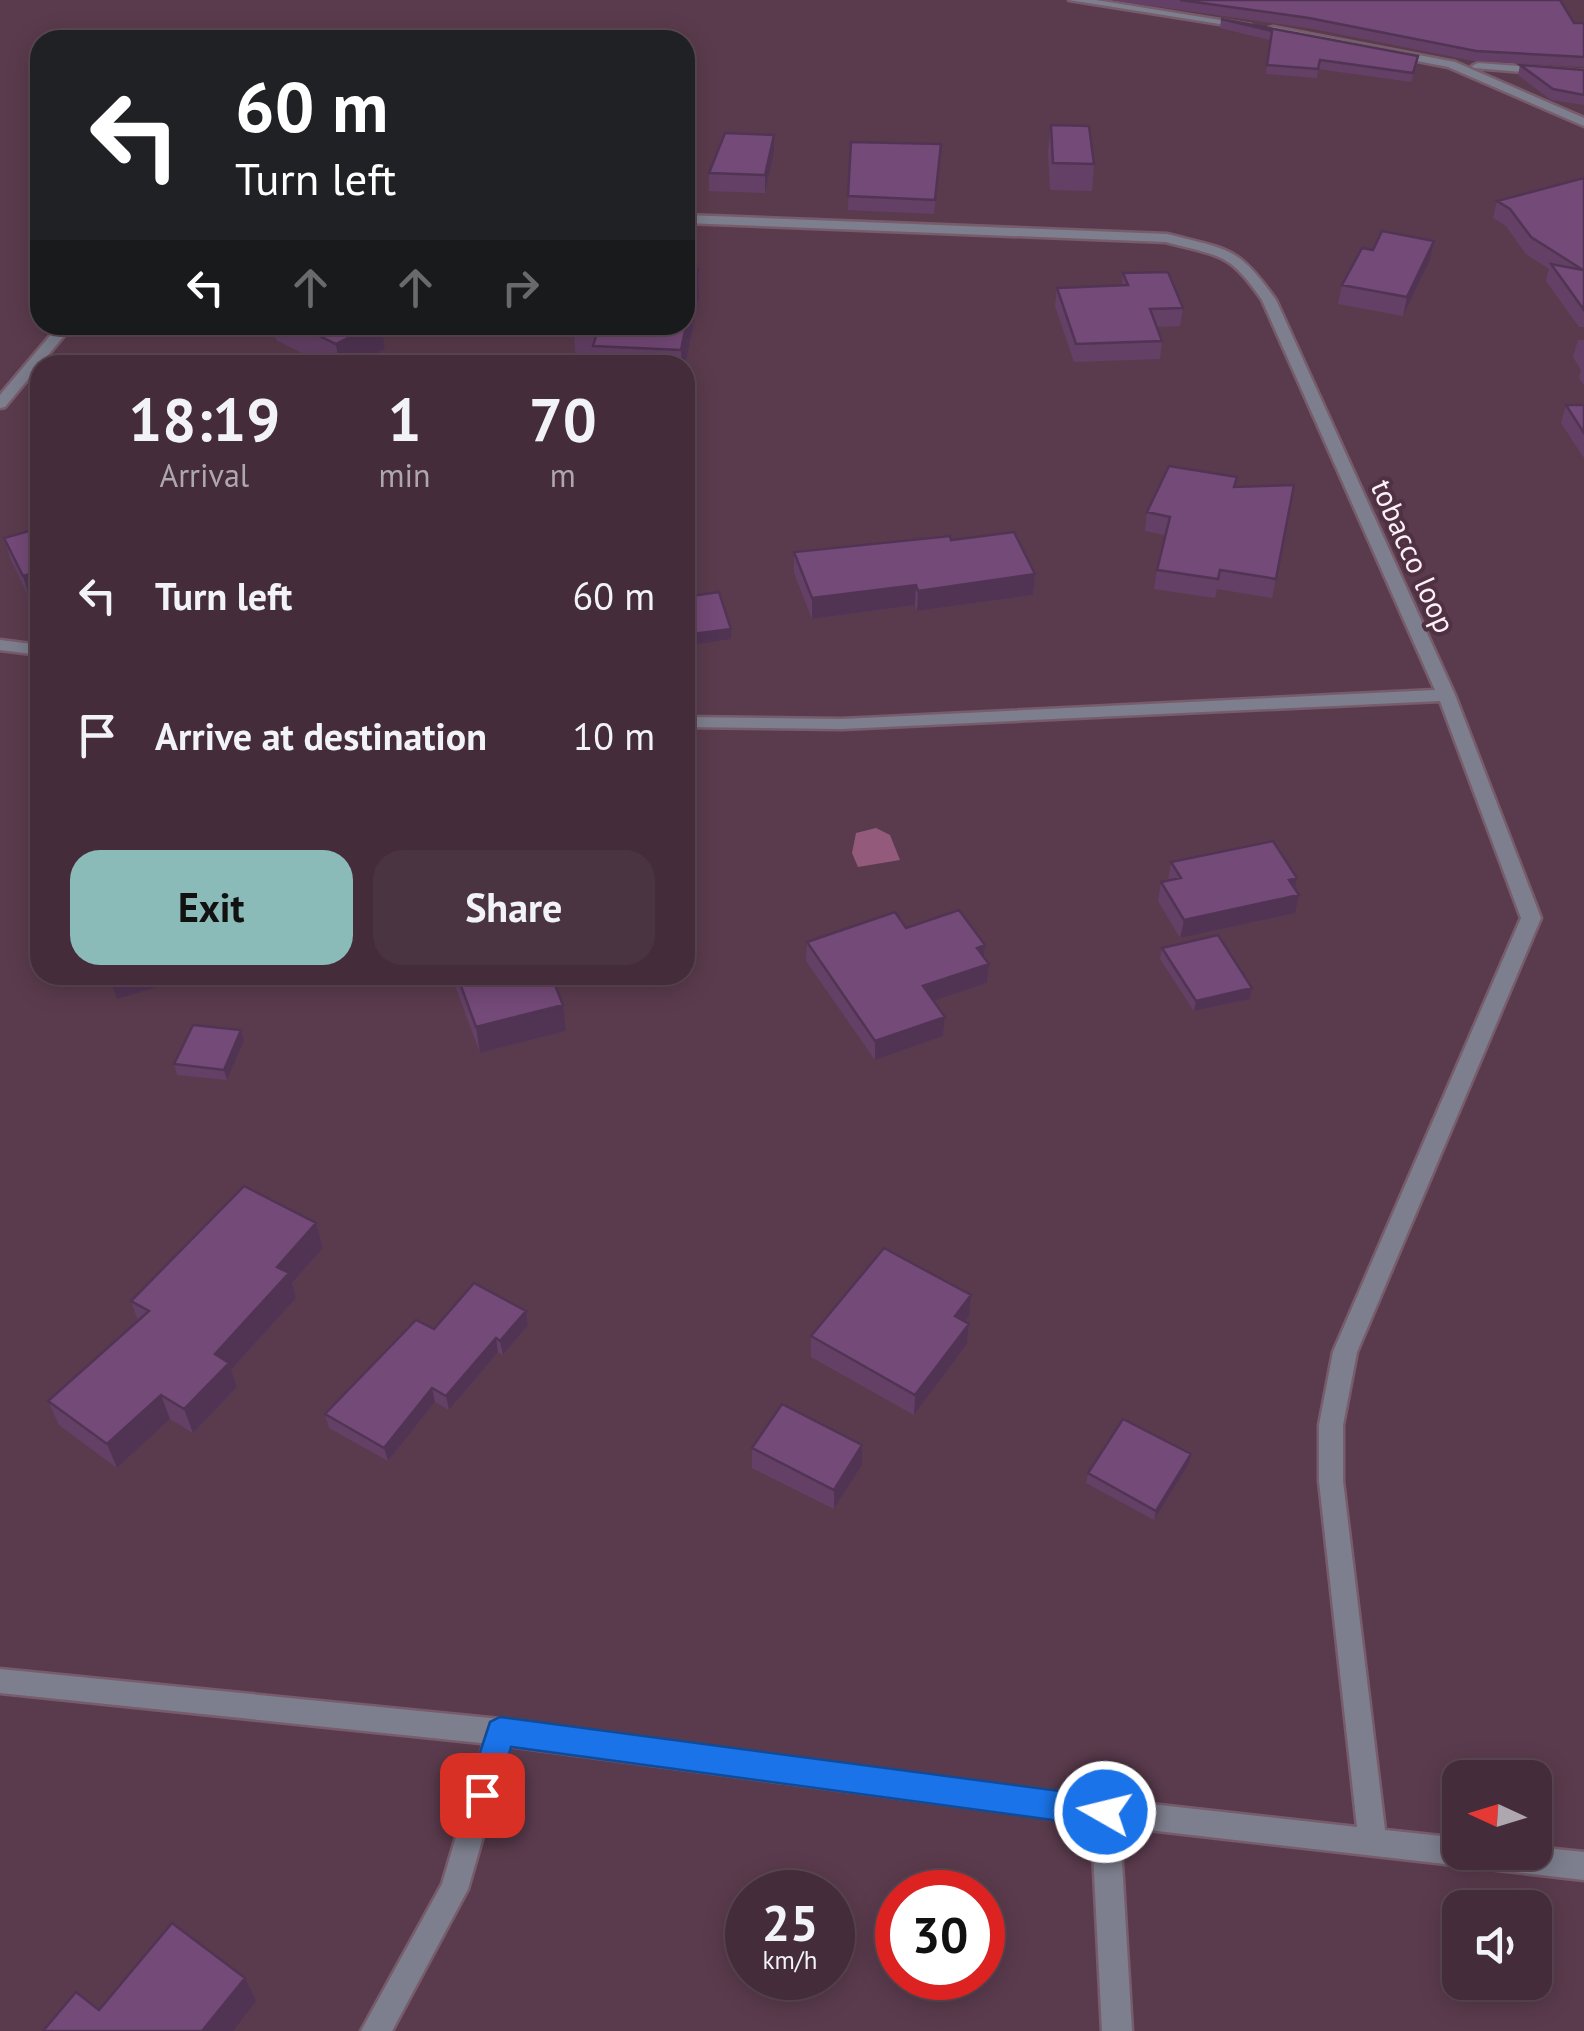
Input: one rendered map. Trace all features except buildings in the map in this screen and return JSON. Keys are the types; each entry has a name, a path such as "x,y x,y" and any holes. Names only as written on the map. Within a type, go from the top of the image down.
{"street":[{"path":"1074,0 1307,35 1451,64 1584,74"},
{"path":"1451,64 1584,122"},
{"name":"tobacco loop","path":"695,219 1130,234 1190,242 1228,255 1244,266 1269,300 1446,695 1531,918 1345,1352 1331,1425 1331,1481 1373,1844"},
{"path":"41,355 58,335"},
{"path":"0,404 30,368"},
{"path":"0,645 30,649"},
{"path":"695,722 842,724 1446,695"},
{"path":"0,1680 500,1732 1105,1812 1584,1866"},
{"path":"376,2031 454,1889 500,1732"},
{"path":"1105,1812 1117,2031"}],"shaded area":[{"path":"876,828 890,835 900,860 858,867 852,853 856,833"}],"route":[{"path":"482,1795 500,1732 1105,1812"}]}
